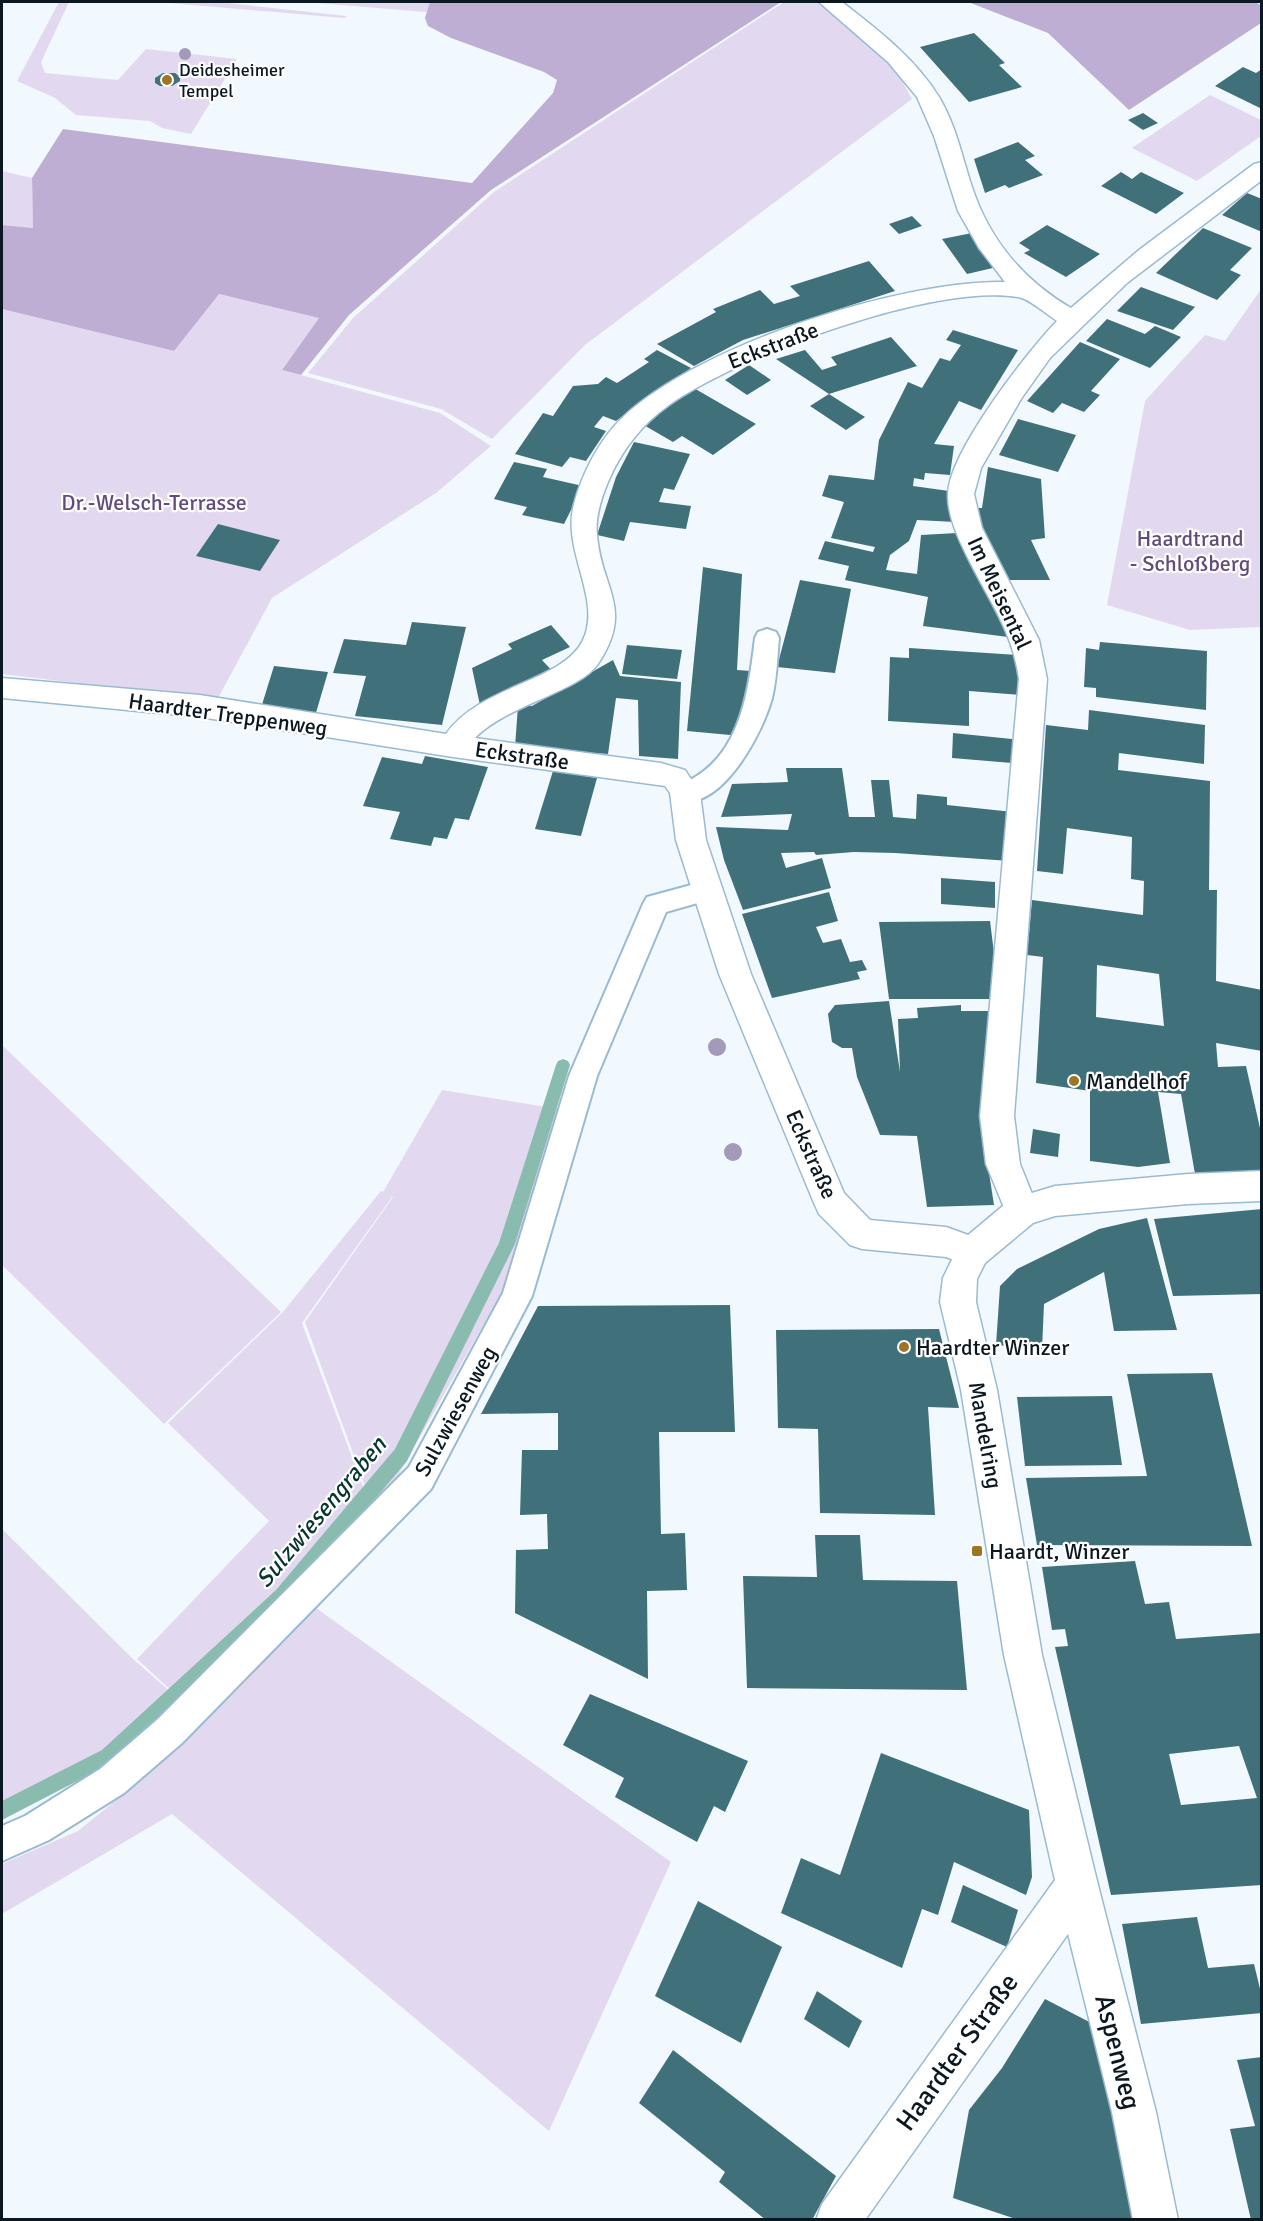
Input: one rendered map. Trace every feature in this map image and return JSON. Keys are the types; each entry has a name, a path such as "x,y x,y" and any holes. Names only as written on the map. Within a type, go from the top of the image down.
{"street":[{"path":"830,2 879,41 906,68 928,97 948,138 964,200 998,255 1027,290 1073,320"},
{"name":"Im Meisental","path":"1022,1211 1003,1164 997,1116 1033,679 1024,637 976,543 964,513 961,494 966,472 1014,389 1041,353 1073,320 1136,265 1262,169"},
{"name":"Eckstraße","path":"973,1251 946,1242 862,1234 831,1203 735,974 691,840 685,793 681,784 662,774 453,746 461,732 481,714 572,670 587,659 598,633 602,602 583,533 588,501 618,442 629,426 647,409 696,378 732,360 834,321 966,290 1027,290"},
{"name":"Haardter Treppenweg","path":"2,688 200,706 453,746"},
{"name":"Mandelring","path":"1077,1885 1023,1656 979,1390 958,1302 960,1278 973,1251 1022,1211 1055,1201 1188,1189 1262,1186"},
{"name":"Haardter Straße","path":"838,2220 1077,1885"},
{"name":"Aspenweg","path":"1077,1885 1134,2112 1156,2220"}],"lane":[{"path":"685,793 694,791 719,774 758,707 767,638"},
{"name":"Sulzwiesenweg","path":"2,1844 37,1828 120,1774 170,1731 420,1478 517,1296 583,1076 656,904 706,891"}],"green space":[{"path":"59,2 69,2 41,62 45,73 118,80 146,49 237,59 191,134 162,128 150,121 76,115 55,98 17,81"},
{"path":"157,2 218,2 347,16 344,18"},
{"path":"304,2 620,2 591,9 426,12"},
{"path":"784,2 816,2 872,46 899,75 912,99 585,345 492,439 441,409 308,373 353,318 494,192"},
{"path":"1210,95 1261,120 1261,136 1197,181 1132,148"},
{"path":"2,171 32,178 33,228 2,225"},
{"name":"Haardtrand - Schloßberg","path":"1261,289 1261,627 1190,630 1107,605 1145,401 1205,335 1225,341"},
{"name":"Dr.-Welsch-Terrasse","path":"218,294 319,318 282,370 440,413 491,446 436,493 272,598 217,700 2,674 2,309 174,351"},
{"path":"2,1045 281,1312 164,1424 2,1265"},
{"path":"442,1090 559,1109 504,1288 399,1474 372,1505 305,1322 393,1197 389,1195 392,1197 302,1323 365,1492 281,1594 175,1694 137,1659 269,1521 168,1423 282,1313 381,1191 383,1192"},
{"path":"2,1529 133,1659 173,1694 108,1753 2,1804"},
{"path":"316,1608 671,1862 549,2131 172,1814 2,1914 2,1864 78,1831 136,1784"}],"shaded area":[{"path":"430,2 781,2 491,190 349,315 301,375 282,370 319,318 219,294 174,351 2,309 2,225 33,228 32,178 63,129 472,183 553,93 557,80 544,72 451,38 428,26 425,18"},
{"path":"968,2 1255,2 1261,5 1261,23 1129,110 1048,33"}],"building":[{"path":"974,33 1005,63 999,65 1022,87 969,102 920,47"},
{"path":"1243,67 1256,73 1262,69 1262,109 1215,86"},
{"name":"Deidesheimer Tempel","path":"163,73 175,73 180,77 180,81 172,86 160,86 155,83 155,78"},
{"path":"1143,113 1158,123 1143,130 1128,120"},
{"path":"1018,142 1035,156 1025,160 1043,175 1009,188 1005,185 985,193 974,159"},
{"path":"1121,172 1132,179 1141,172 1184,193 1156,214 1101,186"},
{"path":"1247,193 1262,199 1262,232 1222,215"},
{"path":"912,216 922,226 899,234 889,224"},
{"path":"1047,225 1100,254 1066,277 1024,253 1030,250 1019,243"},
{"path":"1203,228 1252,248 1230,270 1241,275 1217,300 1156,273"},
{"path":"972,233 997,267 967,274 942,239"},
{"path":"869,261 895,291 743,340 694,366 657,344 716,312 713,309 760,290 774,304 800,296 790,286"},
{"path":"1141,287 1195,307 1173,330 1117,311"},
{"path":"1107,319 1145,334 1155,326 1181,337 1150,368 1086,341"},
{"path":"953,330 1018,350 981,410 959,401 934,444 954,446 950,475 925,473 924,480 914,478 913,486 949,491 955,522 917,520 909,541 890,555 886,570 917,574 921,535 957,533 1008,637 923,626 928,597 845,580 849,566 818,559 825,541 873,552 875,547 831,538 844,502 822,496 829,475 874,480 879,440 908,382 922,388 940,358 950,361 961,345 946,340"},
{"path":"891,337 917,366 829,394 776,359 805,350 822,370 837,365 831,357"},
{"path":"1080,342 1120,359 1091,391 1100,395 1084,412 1062,403 1053,413 1027,401"},
{"path":"657,350 691,368 616,421 603,416 594,427 606,431 586,461 570,457 562,467 515,454 543,413 553,416 573,386 598,384 606,377 617,383 649,362 644,359"},
{"path":"749,365 771,380 747,395 725,380"},
{"path":"692,387 756,424 713,455 682,436 673,442 642,424"},
{"path":"829,394 865,417 846,430 810,406"},
{"path":"1018,419 1076,435 1058,472 999,455"},
{"path":"634,442 690,454 674,490 664,488 659,502 691,506 686,529 630,522 624,541 597,535 616,477"},
{"path":"514,462 547,469 543,477 583,486 564,524 522,515 527,507 494,499"},
{"path":"988,467 1041,479 1045,538 1031,540 1050,580 1005,580 975,508 982,508"},
{"path":"218,524 280,540 260,571 196,556"},
{"path":"703,567 742,574 737,670 751,671 741,736 687,731"},
{"path":"800,580 851,589 835,673 777,667"},
{"path":"412,622 466,627 442,725 355,716 366,676 333,673 344,639 406,645"},
{"path":"551,625 570,647 542,660 556,675 481,710 472,668 512,649 508,644"},
{"path":"1100,642 1207,651 1206,710 1096,697 1096,688 1084,687 1086,648 1099,650"},
{"path":"627,645 682,650 677,679 622,674"},
{"path":"909,648 1019,655 1020,695 969,691 969,726 888,721 890,657 909,658"},
{"path":"613,660 620,676 681,682 678,759 639,756 638,700 616,698 608,754 515,747 518,706 532,706"},
{"path":"274,666 328,672 315,716 260,711"},
{"path":"1089,710 1205,725 1204,764 1119,753 1118,770 1210,781 1209,890 1217,890 1216,981 1262,990 1262,1051 1216,1043 1218,1067 1246,1066 1262,1137 1262,1173 1195,1174 1181,1094 1158,1092 1170,1163 1138,1167 1090,1161 1090,1091 1036,1083 1043,957 1027,955 1032,900 1143,915 1144,881 1131,879 1132,837 1067,828 1063,874 1037,871 1046,725 1088,730","holes":["1097,965 1159,974 1164,1026 1096,1017"]},
{"path":"953,733 1012,739 1012,763 952,758"},
{"path":"425,756 488,767 469,820 455,818 447,839 434,837 431,846 390,839 400,812 363,806 382,757 422,764"},
{"path":"786,768 842,768 849,817 875,817 871,780 889,780 893,817 916,819 917,794 947,797 947,805 1013,812 1010,861 895,853 854,852 816,855 814,852 781,853 786,868 822,858 831,888 743,910 724,860 716,827 788,830 792,814 721,817 732,784 788,782"},
{"path":"553,771 597,778 581,836 535,829"},
{"path":"941,878 995,882 995,908 941,904"},
{"path":"829,892 838,921 816,927 823,943 841,939 850,962 862,960 867,970 857,972 860,979 772,998 742,914"},
{"path":"990,921 996,969 992,999 889,999 879,922"},
{"path":"889,1001 900,1072 898,1019 918,1018 917,1008 961,1005 961,1011 990,1011 983,1134 994,1205 927,1207 917,1136 880,1135 857,1077 852,1048 842,1048 832,1042 828,1014 835,1005"},
{"path":"1033,1129 1060,1134 1058,1157 1030,1153"},
{"path":"1262,1209 1262,1294 1173,1296 1154,1219"},
{"path":"1147,1218 1177,1330 1114,1331 1104,1272 1044,1304 1042,1349 996,1345 1000,1286 1017,1269 1099,1229"},
{"path":"730,1305 735,1432 659,1432 661,1534 685,1533 687,1590 647,1591 648,1679 515,1613 516,1550 548,1549 547,1514 520,1515 522,1450 558,1450 558,1413 481,1414 538,1306"},
{"path":"939,1329 959,1408 928,1407 935,1515 820,1513 818,1429 778,1428 776,1330"},
{"path":"1212,1373 1252,1546 1037,1545 1026,1478 1147,1476 1127,1374"},
{"path":"1112,1396 1122,1465 1025,1466 1017,1397"},
{"path":"815,1535 860,1535 863,1580 957,1581 967,1690 747,1688 743,1576 817,1577"},
{"path":"1135,1561 1145,1604 1169,1602 1176,1639 1262,1633 1262,1885 1111,1895 1055,1647 1068,1646 1065,1629 1052,1630 1042,1567","holes":["1239,1746 1257,1798 1181,1805 1169,1754"]},
{"path":"590,1694 748,1761 725,1812 714,1806 697,1842 615,1797 624,1778 563,1745"},
{"path":"881,1753 1029,1810 1032,1877 1026,1895 954,1862 938,1915 922,1909 902,1968 781,1913 801,1858 840,1875"},
{"path":"963,1885 1018,1910 1007,1947 951,1922"},
{"path":"698,1901 782,1947 741,2043 655,1996"},
{"path":"1197,1917 1208,1968 1254,1964 1262,1997 1262,2013 1141,2024 1122,1924"},
{"path":"817,1991 862,2021 849,2048 804,2019"},
{"path":"1045,1999 1099,2027 1138,2220 1019,2220 953,2198 969,2110 1002,2068"},
{"path":"673,2050 836,2176 812,2220 766,2220 719,2182 725,2172 639,2103"},
{"path":"1262,2057 1262,2220 1251,2220 1230,2129 1255,2126 1237,2060"}],"waterway":[{"name":"Sulzwiesengraben","path":"2,1811 108,1756 282,1596 401,1455 507,1244 563,1065"}],"place":[{"name":"Deidesheimer Tempel","path":"167,80"},
{"name":"Mandelhof","path":"1074,1081"},
{"name":"Haardter Winzer","path":"904,1347"},
{"name":"Haardt, Winzer","path":"977,1551"}]}
